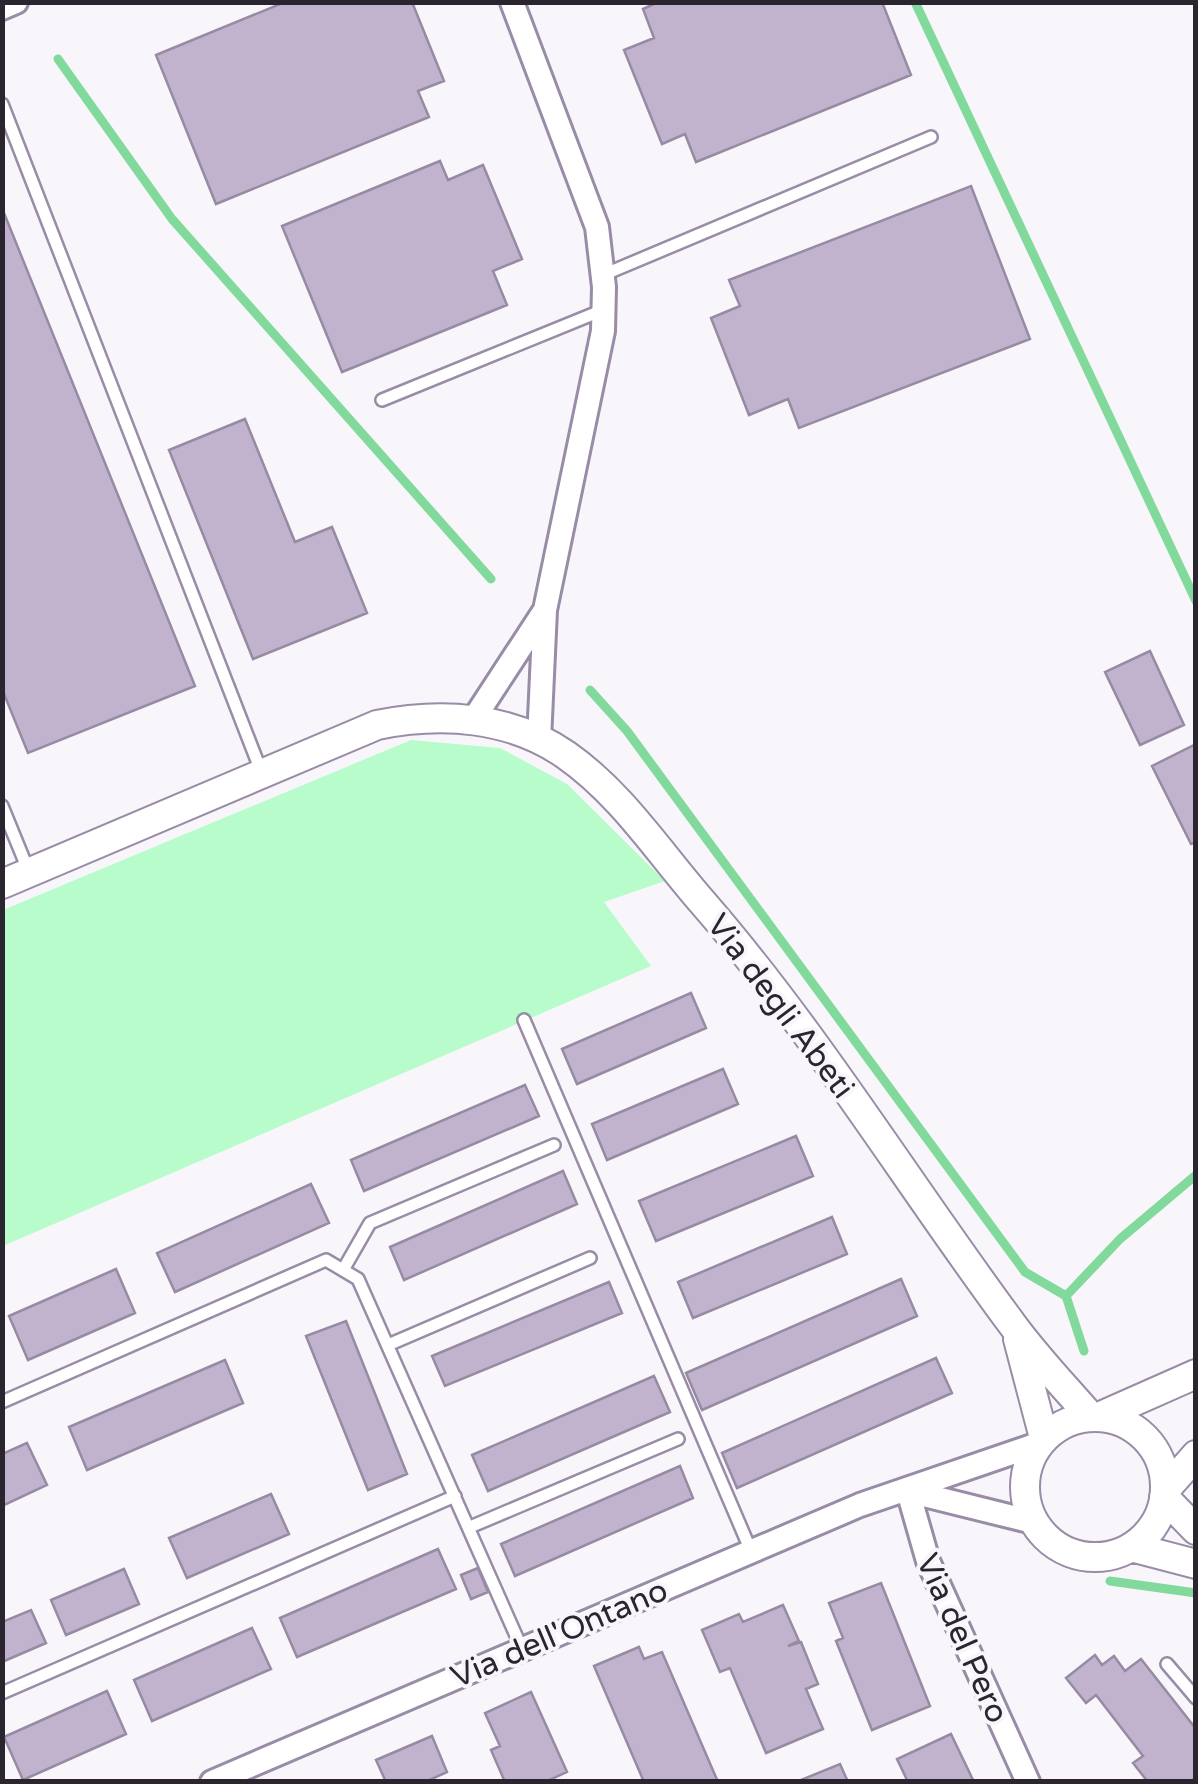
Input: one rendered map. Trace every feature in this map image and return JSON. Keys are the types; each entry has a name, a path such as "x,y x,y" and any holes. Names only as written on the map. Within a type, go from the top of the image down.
{"street":[{"path":"2,8 16,2"},
{"path":"512,2 597,227 603,275 597,360 545,610 539,740"},
{"path":"473,720 545,610"},
{"name":"Via degli Abeti","path":"2,884 377,724 425,717 473,720 539,740 565,754 591,776 636,821 718,918 1014,1328 1096,1416"},
{"name":"Via degli Abeti","path":"1014,1328 1041,1441"},
{"path":"1096,1416 1122,1421 1147,1440 1163,1468 1165,1493 1161,1512 1149,1532 1131,1548 1110,1556 1088,1557 1056,1545 1033,1522 1025,1502 1028,1462 1055,1428 1077,1418 1096,1416 1196,1374"},
{"name":"Via dell'Ontano","path":"212,1782 860,1505 1041,1441"},
{"path":"1165,1493 1196,1455"},
{"path":"908,1491 1033,1522"},
{"name":"Via del Pero","path":"908,1491 928,1561 1028,1782"},
{"path":"1165,1493 1196,1530"},
{"path":"1131,1548 1196,1564"}],"lane":[{"path":"2,104 262,774"},
{"path":"603,275 931,137"},
{"path":"382,400 603,310"},
{"path":"2,806 29,873"},
{"path":"524,1020 751,1551"},
{"path":"343,1270 370,1223 554,1144"},
{"path":"388,1346 590,1258"},
{"path":"2,1402 326,1260 358,1279 522,1649"},
{"path":"470,1528 678,1439"},
{"path":"2,1694 455,1496"},
{"path":"1168,1664 1196,1698"}],"green space":[{"path":"411,740 500,748 567,784 665,881 604,902 651,966 3,1246 3,910"}],"building":[{"path":"285,2 412,2 444,81 418,91 429,117 216,204 156,55"},
{"path":"658,2 882,2 911,75 696,162 685,134 662,144 624,50 654,38 643,9"},
{"path":"440,161 448,180 483,165 522,259 493,271 507,305 342,372 282,226"},
{"path":"971,186 1030,339 799,428 788,399 749,415 711,318 740,306 729,280"},
{"path":"2,208 195,686 28,753 2,689"},
{"path":"245,419 295,542 332,527 367,613 253,659 169,450"},
{"path":"1150,651 1184,725 1140,745 1105,672"},
{"path":"1196,744 1196,842 1191,844 1152,766"},
{"path":"691,993 706,1028 577,1084 562,1049"},
{"path":"723,1069 738,1104 607,1160 592,1124"},
{"path":"525,1085 539,1116 364,1191 351,1160"},
{"path":"796,1136 813,1176 656,1241 639,1201"},
{"path":"563,1171 577,1204 404,1280 390,1247"},
{"path":"311,1184 329,1223 175,1292 157,1253"},
{"path":"832,1217 847,1254 693,1318 678,1282"},
{"path":"116,1269 135,1313 28,1360 9,1316"},
{"path":"901,1279 917,1316 702,1410 686,1373"},
{"path":"609,1282 622,1313 445,1386 432,1356"},
{"path":"346,1321 407,1474 368,1490 306,1336"},
{"path":"936,1358 952,1393 737,1488 722,1453"},
{"path":"225,1360 243,1403 87,1470 69,1427"},
{"path":"654,1376 670,1412 488,1491 472,1455"},
{"path":"27,1443 47,1485 2,1506 2,1454"},
{"path":"680,1466 693,1498 515,1576 501,1544"},
{"path":"271,1494 289,1534 187,1578 169,1538"},
{"path":"438,1549 456,1589 297,1657 280,1618"},
{"path":"478,1568 488,1592 471,1599 461,1575"},
{"path":"124,1569 139,1604 66,1635 51,1600"},
{"path":"881,1583 930,1706 872,1730 836,1641 843,1638 829,1603"},
{"path":"783,1605 799,1641 788,1646 801,1642 818,1684 806,1689 823,1729 766,1753 730,1668 720,1672 702,1630 739,1614 743,1622"},
{"path":"31,1610 46,1643 2,1662 2,1622"},
{"path":"252,1628 271,1669 152,1721 134,1680"},
{"path":"639,1647 644,1659 662,1652 718,1782 644,1782 594,1666"},
{"path":"1095,1655 1102,1665 1114,1656 1125,1671 1141,1659 1196,1729 1196,1777 1190,1782 1148,1782 1133,1763 1143,1756 1096,1695 1086,1703 1066,1678"},
{"path":"107,1691 126,1734 23,1780 4,1737"},
{"path":"531,1692 567,1772 545,1782 505,1782 491,1750 500,1746 485,1713"},
{"path":"951,1734 974,1782 908,1782 897,1759"},
{"path":"432,1736 447,1772 425,1782 386,1782 376,1760"},
{"path":"840,1764 848,1782 796,1782"}],"waterway":[{"path":"915,2 1196,601"},
{"path":"58,59 172,219 491,579"},
{"path":"590,690 627,731 1025,1272 1066,1296"},
{"path":"1084,1351 1066,1296 1120,1239 1196,1175"},
{"path":"1110,1581 1196,1593"}]}
